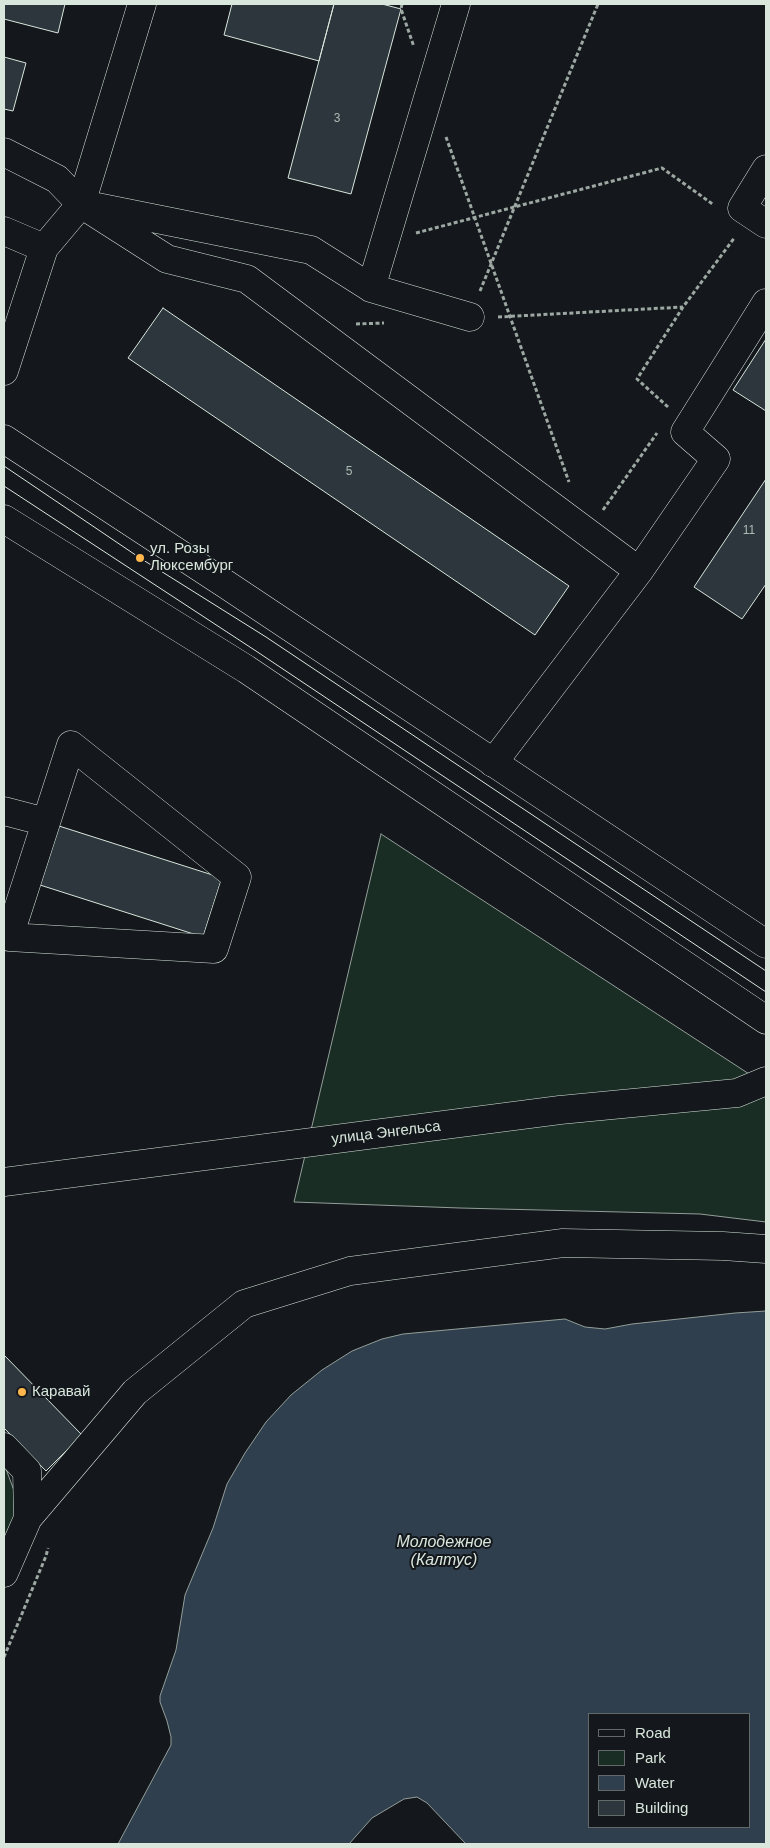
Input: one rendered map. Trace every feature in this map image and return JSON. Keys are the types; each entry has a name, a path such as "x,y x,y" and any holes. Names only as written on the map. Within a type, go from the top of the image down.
{"street":[{"path":"4,371 44,248 81,204 142,4"},
{"path":"371,288 456,4"},
{"path":"4,152 57,179 81,204 167,259 247,279 639,571"},
{"path":"766,168 742,208 766,224"},
{"path":"81,204 311,250 371,288 470,317"},
{"path":"4,231 44,248"},
{"path":"493,763 639,571 716,459 685,432 766,303"},
{"path":"4,439 766,944"},
{"path":"4,519 246,669 766,1020"},
{"path":"71,745 237,877 214,949 9,937 46,822 71,745"},
{"path":"4,811 46,822"},
{"name":"улица Энгельса","path":"4,1182 560,1110 737,1093 766,1081"},
{"path":"4,1573 28,1518 135,1392 244,1304 350,1271 564,1243 723,1246 766,1249"},
{"path":"4,1447 27,1471 28,1518"}],"path":[{"path":"402,4 400,9 430,92"},
{"path":"470,317 598,4"},
{"path":"446,136 570,486"},
{"path":"385,242 662,168 718,208"},
{"path":"673,411 638,379 683,307 737,233"},
{"path":"586,532 661,427"},
{"path":"4,1657 48,1547"}],"green space":[{"path":"381,834 766,1085 766,1222 700,1214 294,1202"},
{"path":"4,1467 26,1523 4,1576"}],"water":[{"name":"Молодежное (Калтус)","path":"766,1311 766,1844 466,1844 427,1803 417,1797 404,1799 372,1818 349,1844 118,1844 171,1745 171,1737 160,1702 160,1696 176,1650 185,1595 213,1528 227,1484 266,1422 291,1395 322,1370 352,1351 382,1339 403,1334 565,1319 585,1327 605,1329 632,1324"}],"building":[{"path":"4,4 65,4 58,33 4,19"},
{"path":"232,4 334,4 319,61 224,35"},
{"path":"334,4 382,4 401,9 351,194 288,178"},
{"path":"4,57 26,63 13,111 4,109"},
{"path":"163,308 569,586 535,635 128,358"},
{"path":"766,339 766,411 733,390"},
{"path":"766,479 766,584 742,619 694,587"},
{"path":"59,826 222,878 203,937 40,885"},
{"name":"Каравай","path":"4,1355 82,1435 46,1471 4,1428"}],"tram line":[{"path":"4,466 140,558 266,637 766,971"},
{"path":"4,486 256,651 766,992"}],"place":[{"name":"ул. Розы Люксембург","path":"140,558"},
{"name":"Каравай","path":"22,1392"}]}
